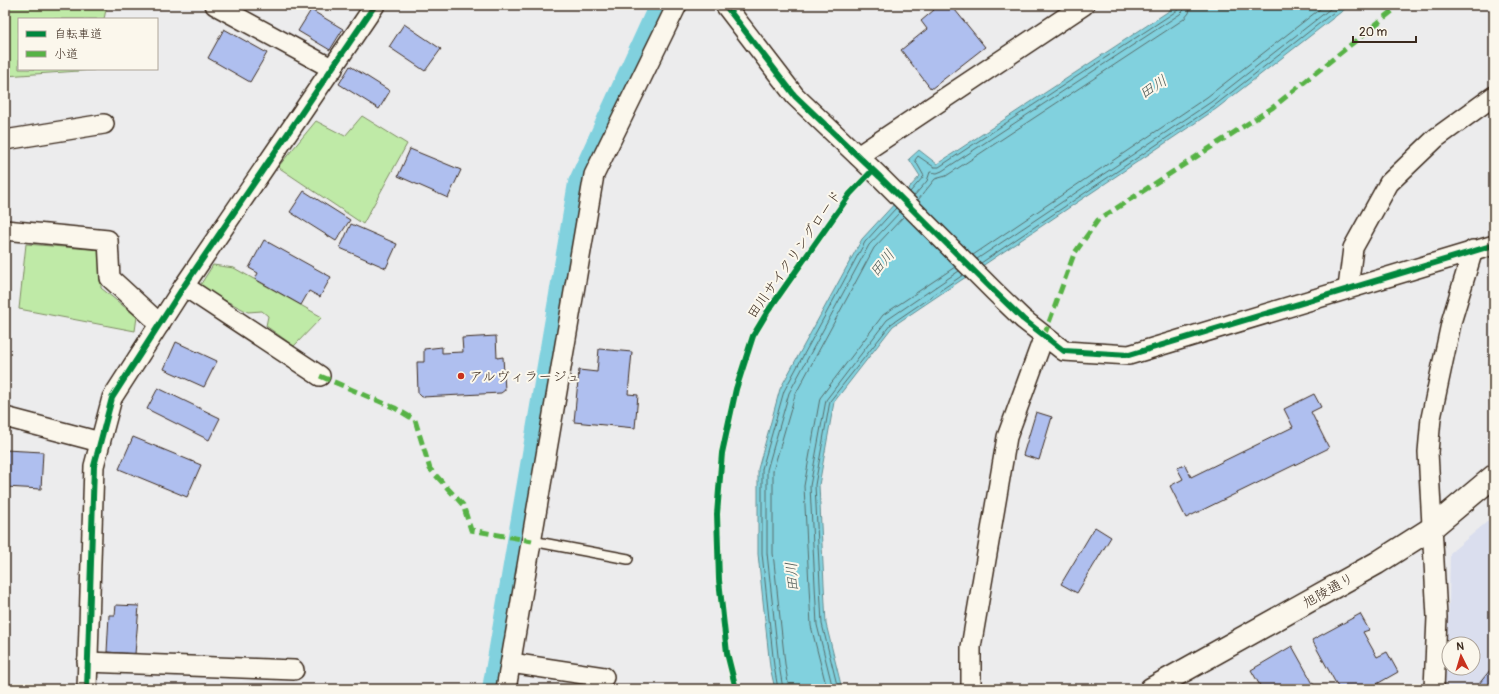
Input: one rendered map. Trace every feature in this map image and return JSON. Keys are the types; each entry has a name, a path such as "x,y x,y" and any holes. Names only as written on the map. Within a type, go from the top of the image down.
{"street":[{"path":"215,5 333,69"},
{"path":"87,689 94,466 112,398 184,286 333,69 375,5"},
{"path":"506,689 594,175 677,5"},
{"path":"726,5 795,96 880,177 995,292 1044,336 1064,351 1129,355 1473,250 1494,245"},
{"path":"858,156 1084,5"},
{"path":"1348,288 1354,248 1389,183 1436,138 1494,96"},
{"path":"5,140 104,124"},
{"path":"5,230 108,240 110,278 160,324"},
{"path":"1434,689 1437,617 1428,452 1431,418 1452,319 1473,250"},
{"path":"184,286 320,376"},
{"path":"971,689 971,647 1007,436 1044,336"},
{"path":"5,417 100,442"},
{"name":"旭陵通り","path":"1152,689 1376,563 1432,528 1494,476"},
{"path":"87,662 294,670"},
{"path":"511,663 604,677"}],"lane":[{"path":"532,541 628,559"}],"shaded area":[{"path":"1494,516 1494,689 1444,689 1445,676 1481,676 1481,636 1447,636 1450,553"}],"green space":[{"path":"5,5 107,5 104,18 18,18 18,70 94,70 5,76"},
{"path":"362,116 407,144 363,224 278,167 316,121 345,136"},
{"path":"26,244 101,250 101,288 137,317 135,331 19,309"},
{"path":"213,265 234,268 322,317 294,346 266,326 268,316 262,311 248,312 199,287"}],"water":[{"name":"田川","path":"1178,5 1350,5 1216,109 893,326 834,402 819,485 826,624 842,689 775,689 770,667 758,554 758,469 780,389 862,239 920,176 909,159 919,150 937,164"}],"building":[{"path":"930,5 951,5 985,47 931,89 901,50 927,29 921,21 934,10"},
{"path":"311,10 343,29 330,50 298,31"},
{"path":"404,24 441,49 425,71 389,47"},
{"path":"224,29 267,53 250,82 208,58"},
{"path":"350,66 390,91 379,109 339,84"},
{"path":"410,149 461,170 448,198 398,176"},
{"path":"304,191 350,220 336,241 290,212"},
{"path":"351,224 397,244 386,268 340,248"},
{"path":"264,240 331,277 320,297 309,291 301,305 255,279 258,273 249,268"},
{"name":"アルヴィラージュ","path":"496,336 497,358 503,357 505,390 501,393 422,397 418,393 417,362 424,362 424,349 442,347 442,353 463,352 462,338"},
{"path":"176,342 217,361 204,387 164,369"},
{"path":"599,349 632,352 628,394 638,395 635,428 574,422 579,370 597,372"},
{"path":"158,388 220,418 209,440 147,409"},
{"path":"1314,394 1321,407 1311,412 1329,448 1186,518 1170,486 1183,479 1177,468 1185,465 1191,477 1293,427 1284,409"},
{"path":"1036,412 1052,417 1039,460 1023,455"},
{"path":"133,437 201,465 187,497 119,469"},
{"path":"5,450 43,452 41,489 5,487"},
{"path":"1095,527 1111,537 1077,593 1061,584"},
{"path":"116,605 139,606 135,654 107,652 109,615 115,615"},
{"path":"1360,614 1369,630 1363,632 1377,657 1387,652 1398,672 1368,689 1339,689 1312,640"},
{"path":"1292,646 1316,689 1262,689 1251,670"},
{"path":"1494,665 1494,689 1475,689"}],"waterway":[{"path":"493,689 579,183 660,5"}],"marked path":[{"path":"1044,336 1074,254 1098,220 1272,108 1400,5"},
{"path":"320,376 395,408 415,420 430,469 463,505 471,530 532,541"}],"cycle path":[{"path":"87,689 94,466 112,398 184,286 375,5"},
{"path":"725,5 795,96 880,177 1023,319 1064,351 1129,355 1494,245"},
{"name":"田川サイクリングロード","path":"736,689 727,653 719,580 717,514 722,453 736,389 753,336 768,311 850,194 872,171"}],"place":[{"name":"アルヴィラージュ","path":"461,376"}]}
